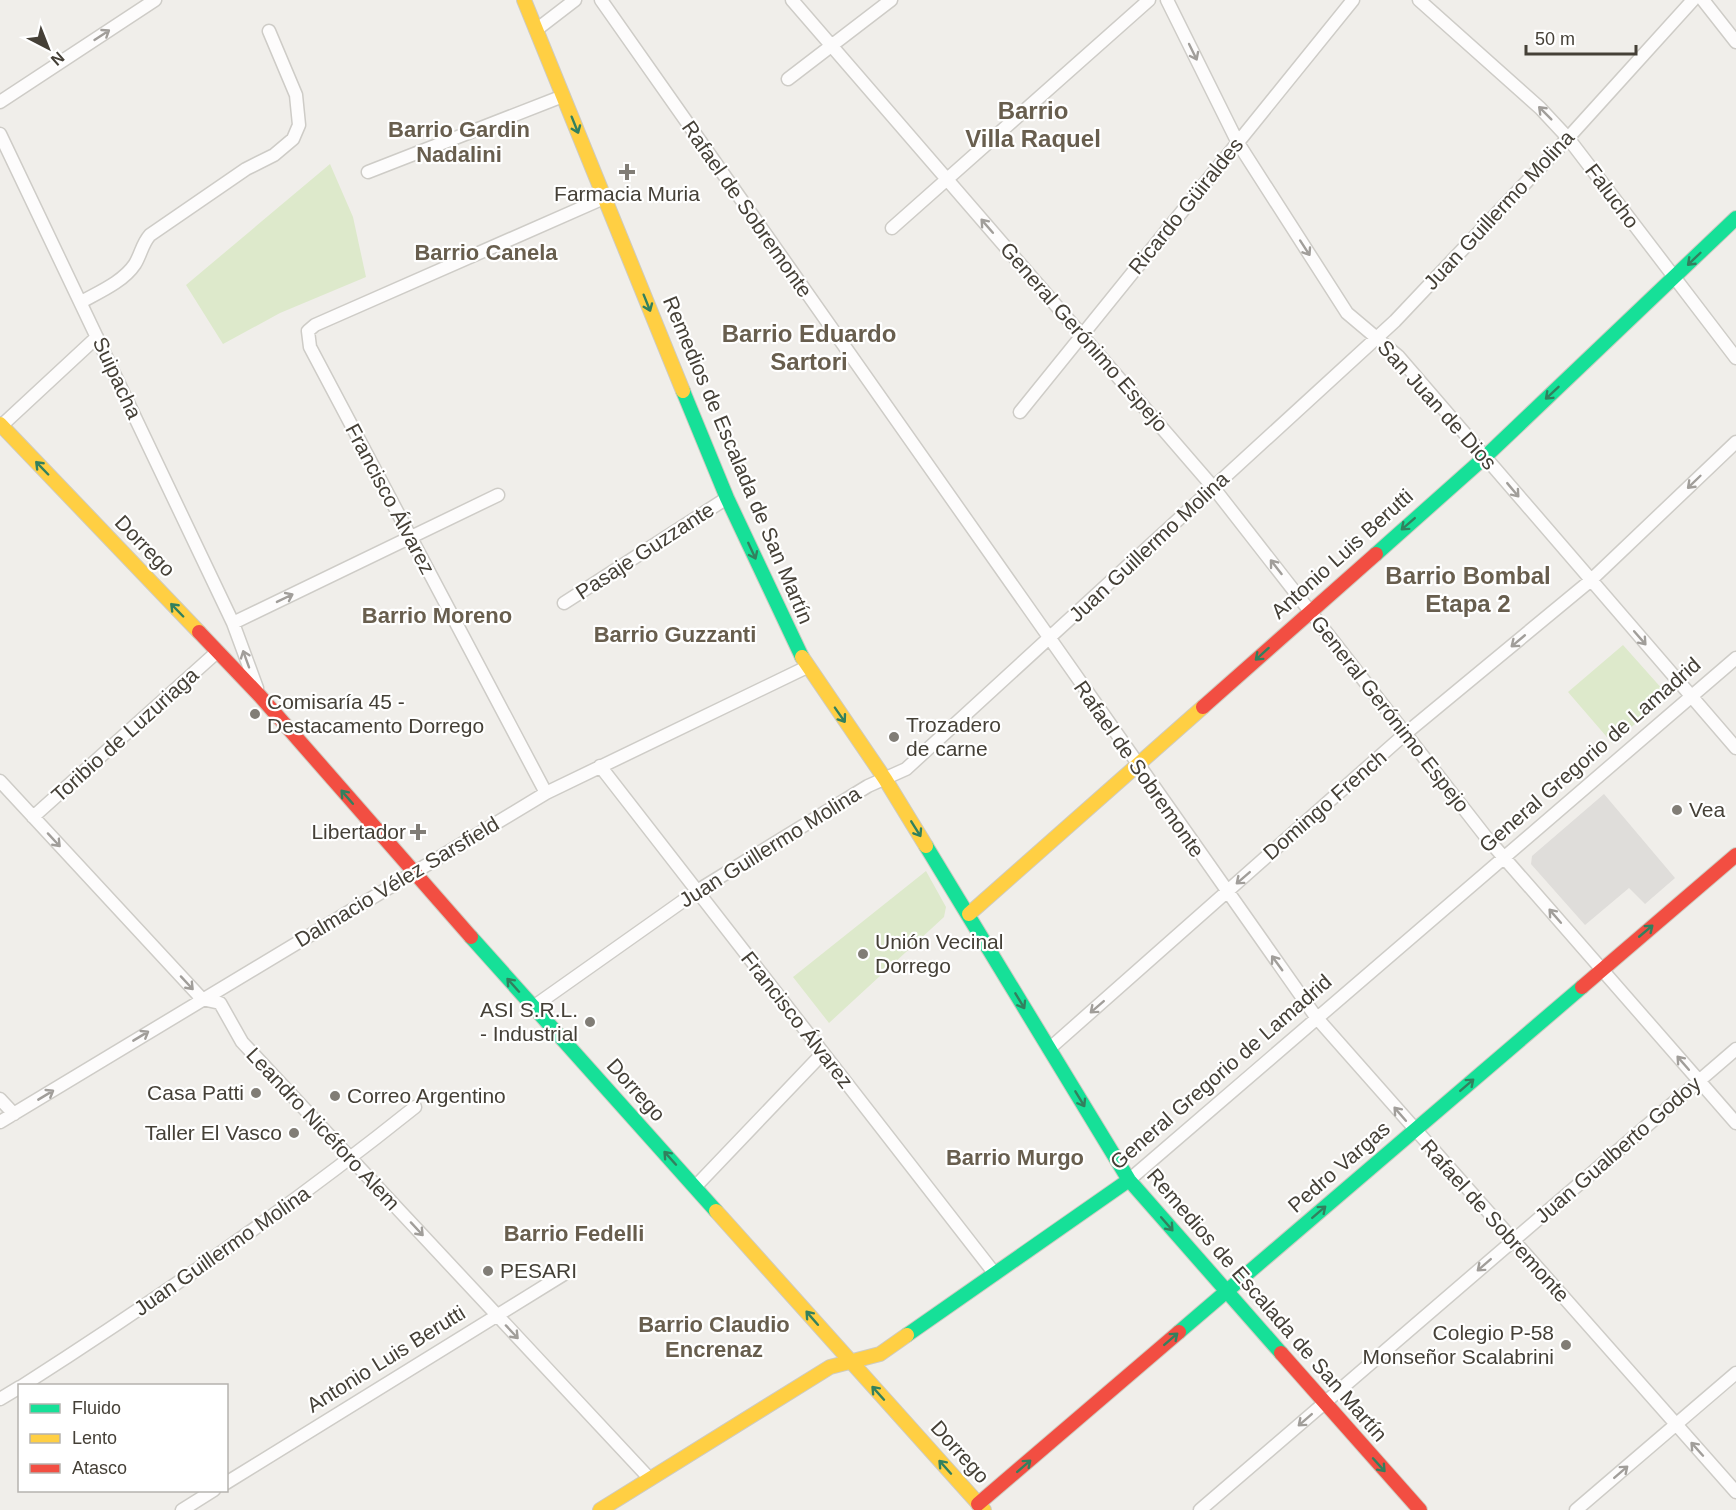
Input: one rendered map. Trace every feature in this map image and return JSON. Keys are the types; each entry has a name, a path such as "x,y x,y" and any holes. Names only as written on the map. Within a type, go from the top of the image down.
{"street":[{"path":"0,102 155,0"},
{"name":"Remedios de Escalada de San Martín","path":"524,0 727,498 807,667 885,779 1129,1180 1225,1292 1420,1510"},
{"path":"536,30 575,0"},
{"name":"Rafael de Sobremonte","path":"601,0 1226,893 1316,1017 1736,1492"},
{"name":"General Gerónimo Espejo","path":"792,0 1213,487 1504,857 1736,1123"},
{"path":"788,80 891,0"},
{"path":"892,228 1149,0"},
{"name":"San Juan de Dios","path":"1167,0 1238,143 1347,313 1398,356 1736,748"},
{"name":"Ricardo Güiraldes","path":"1020,412 1353,0"},
{"name":"Falucho","path":"1419,0 1540,108 1568,138 1736,358"},
{"name":"Juan Guillermo Molina","path":"533,1007 697,891 868,786 906,769 1377,337 1568,138 1693,0"},
{"path":"1703,0 1736,42"},
{"path":"81,302 122,278 135,264 143,242 150,235 246,169 274,155 293,139 298,125 296,95 269,31"},
{"path":"368,172 563,96"},
{"name":"Suipacha","path":"0,134 233,623"},
{"name":"Francisco Álvarez","path":"546,793 310,347 308,331 315,325 604,198"},
{"name":"Antonio Luis Berutti","path":"969,914 1138,767 1310,610 1485,456 1736,218"},
{"path":"0,425 97,337"},
{"name":"Dorrego","path":"0,425 260,696 533,1007 696,1186 978,1508"},
{"name":"Domingo French","path":"1049,1048 1406,734 1590,581 1736,442"},
{"path":"233,623 498,495"},
{"name":"Pasaje Guzzante","path":"564,603 727,498"},
{"name":"Dorrego","path":"233,623 260,696"},
{"name":"Toribio de Luzuriaga","path":"33,817 217,652"},
{"name":"General Gregorio de Lamadrid","path":"600,1510 830,1367 880,1354 1129,1180 1736,658"},
{"name":"Dalmacio Vélez Sarsfield","path":"0,1122 546,793 807,667"},
{"name":"Francisco Álvarez","path":"600,766 995,1274"},
{"name":"Leandro Nicéforo Alem","path":"0,781 202,999 220,1003 242,1042 650,1479"},
{"name":"Pedro Vargas","path":"978,1508 1225,1292 1736,855"},
{"name":"Juan Gualberto Godoy","path":"1200,1510 1736,1049"},
{"path":"696,1186 823,1053"},
{"path":"0,1099 14,1114"},
{"name":"Juan Guillermo Molina","path":"24,1384 201,1268 351,1158 415,1107"},
{"name":"Antonio Luis Berutti","path":"228,1482 568,1271"},
{"path":"1576,1510 1736,1373"},
{"name":"Juan Guillermo Molina","path":"0,1399 18,1388"},
{"path":"183,1510 212,1492"}],"green space":[{"path":"330,164 353,217 366,277 280,313 223,344 186,285"},
{"path":"1623,645 1664,691 1664,700 1612,743 1568,692"},
{"name":"Unión Vecinal Dorrego","path":"926,871 946,907 944,917 829,1023 793,977"}],"shaded area":[{"name":"Vea","path":"1604,794 1675,878 1645,904 1629,888 1585,925 1531,864 1532,856"}],"traffic: fast":[{"path":"1376,554 1485,457 1736,218"},
{"path":"683,391 727,498 802,657"},
{"path":"926,846 1129,1180 1281,1353"},
{"path":"471,937 716,1211"},
{"path":"1179,1332 1582,987"},
{"path":"907,1335 1129,1180"}],"traffic: slow":[{"path":"524,0 683,391"},
{"path":"0,424 199,632"},
{"path":"802,657 885,779 926,846"},
{"path":"969,914 1203,707"},
{"path":"716,1211 984,1510"},
{"path":"600,1510 830,1367 880,1354 907,1335"}],"traffic: jam":[{"path":"1203,707 1376,554"},
{"path":"199,632 260,696 471,937"},
{"path":"1582,987 1736,855"},
{"path":"978,1504 1179,1332"},
{"path":"1281,1353 1420,1510"}],"place":[{"name":"Farmacia Muria","path":"627,172"},
{"name":"Comisaría 45 - Destacamento Dorrego","path":"255,714"},
{"name":"Trozadero de carne","path":"894,737"},
{"name":"Vea","path":"1677,810"},
{"name":"Libertador","path":"418,832"},
{"name":"Unión Vecinal Dorrego","path":"863,954"},
{"name":"ASI S.R.L. - Industrial","path":"590,1022"},
{"name":"Casa Patti","path":"256,1093"},
{"name":"Correo Argentino","path":"335,1096"},
{"name":"Taller El Vasco","path":"294,1133"},
{"name":"PESARI","path":"488,1271"},
{"name":"Colegio P-58 Monseñor Scalabrini","path":"1566,1345"}],"district":[{"name":"Barrio Villa Raquel","path":"1033,125"},
{"name":"Barrio Gardin Nadalini","path":"459,142"},
{"name":"Barrio Canela","path":"486,252"},
{"name":"Barrio Eduardo Sartori","path":"809,348"},
{"name":"Barrio Bombal Etapa 2","path":"1468,590"},
{"name":"Barrio Moreno","path":"437,615"},
{"name":"Barrio Guzzanti","path":"675,634"},
{"name":"Barrio Murgo","path":"1015,1157"},
{"name":"Barrio Fedelli","path":"574,1233"},
{"name":"Barrio Claudio Encrenaz","path":"714,1336"}]}
